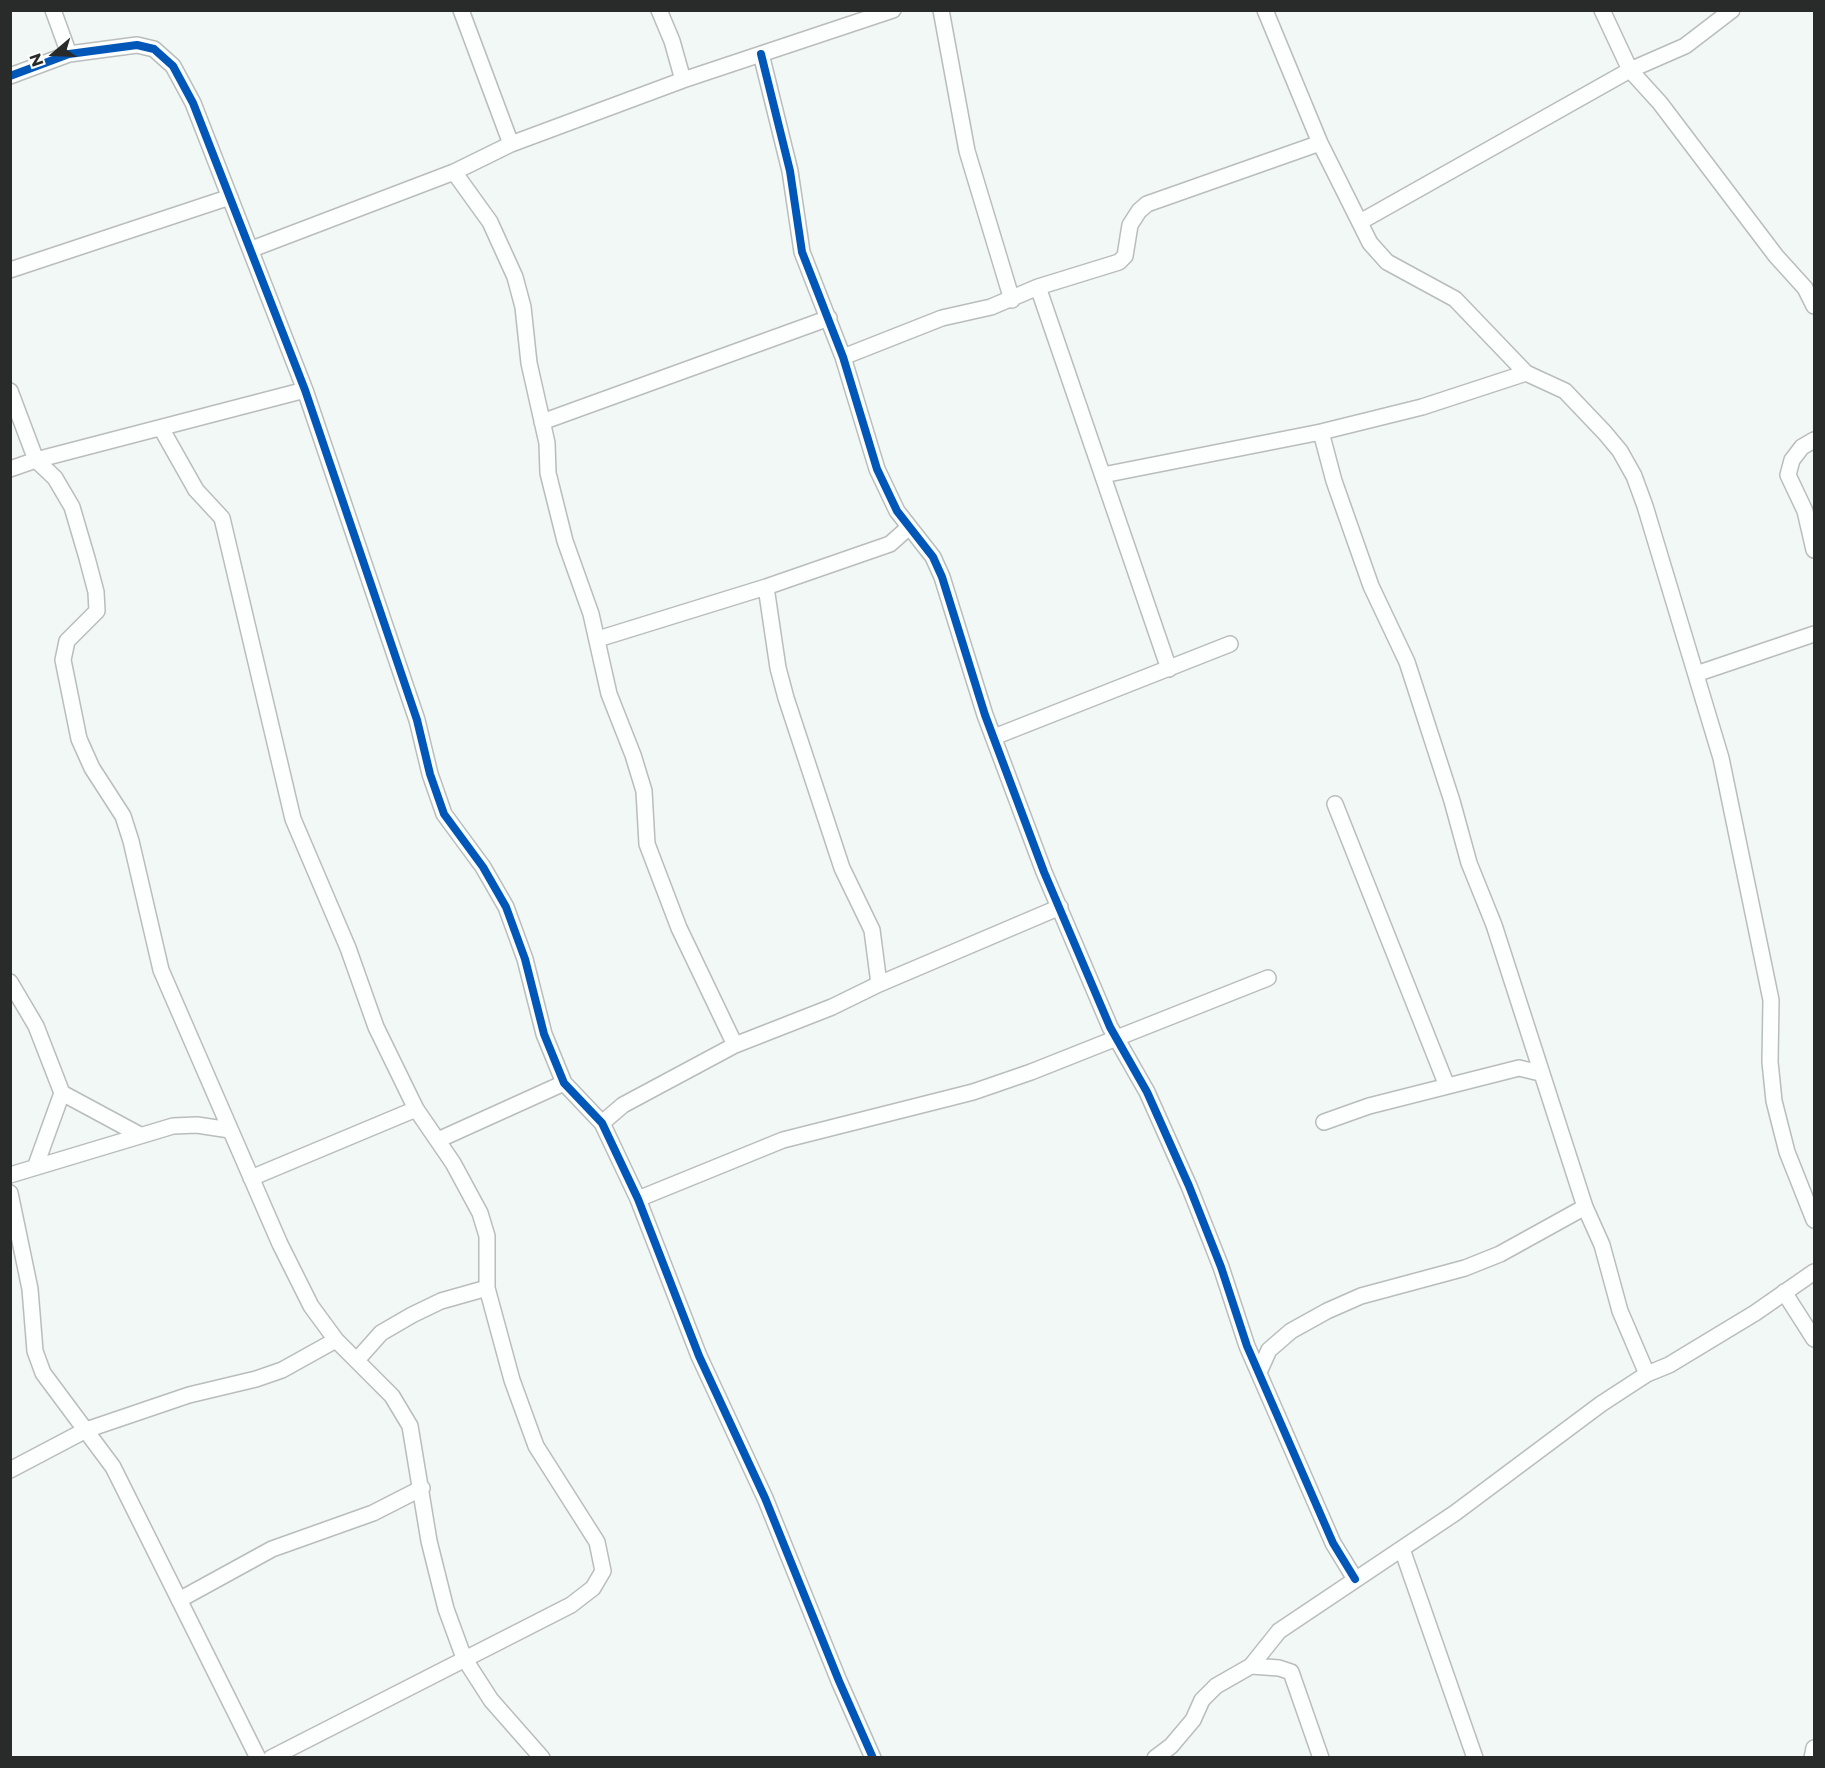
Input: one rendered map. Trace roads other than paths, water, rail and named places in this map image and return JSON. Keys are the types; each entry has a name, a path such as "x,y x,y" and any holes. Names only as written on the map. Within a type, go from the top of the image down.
{"street":[{"path":"53,10 69,54"},
{"path":"461,10 511,144"},
{"path":"659,10 672,41 683,80"},
{"path":"252,249 454,172 511,144 683,80 893,10"},
{"path":"941,10 967,151 1012,300"},
{"path":"1265,10 1320,143 1371,243 1387,262 1455,299 1526,373 1565,391 1620,452 1645,506 1721,758 1770,1000 1770,1062 1774,1101 1788,1152 1815,1220"},
{"path":"1602,10 1630,70 1660,102 1776,256 1805,288 1815,306"},
{"path":"1360,222 1630,70 1685,46 1732,10"},
{"path":"10,76 69,54 137,45 154,49 173,66 193,103 252,249 305,390 417,720 430,774 444,814 483,867 506,908 525,959 544,1034 564,1083 602,1123 638,1199 699,1356 765,1498 839,1681 873,1758"},
{"path":"761,54 790,171 802,252 843,357 877,469 897,511 908,528 933,557 942,577 1025,825 1116,1038 1147,1092 1184,1175 1221,1268 1247,1346 1260,1370 1333,1544 1355,1579"},
{"path":"843,357 942,318 1012,300 1038,287 1119,262 1125,256 1130,225 1139,210 1147,204 1320,143"},
{"path":"454,172 490,222 515,277 523,308 529,363 542,422 555,502 598,639 609,694 633,755 644,791 645,824 650,852 679,928 735,1045"},
{"path":"10,270 230,197"},
{"path":"1038,287 1169,669"},
{"path":"542,422 829,318"},
{"path":"1103,475 1321,432 1422,407 1526,373"},
{"path":"10,470 36,460 305,390"},
{"path":"10,391 36,460 56,478 72,507 96,592 97,610 67,641 63,660 79,739 92,768 123,816 161,970 251,1178 311,1306 336,1340 392,1396 410,1426 429,1541 446,1609 464,1658 491,1700 542,1758"},
{"path":"161,428 196,490 222,518 293,819 348,948 376,1027 416,1109 438,1140 480,1213 487,1236 487,1288 492,1316 536,1446 597,1542 603,1571 593,1588 571,1605 271,1758"},
{"path":"1321,432 1334,481 1367,575 1407,662 1452,801 1469,863 1494,925 1585,1207 1602,1245 1620,1311 1647,1374"},
{"path":"1815,440 1802,447 1797,453 1788,475 1805,511 1815,550"},
{"path":"598,639 766,587 890,544 908,528"},
{"path":"766,587 778,668 786,698 842,868 872,930 879,984"},
{"path":"1696,674 1815,634"},
{"path":"994,737 1230,644"},
{"path":"1335,804 1447,1086"},
{"path":"602,1123 622,1106 735,1045 832,1007 879,984 1060,907"},
{"path":"638,1199 783,1140 973,1092 1268,978"},
{"path":"10,982 36,1026 62,1093 140,1135"},
{"path":"1324,1122 1369,1107 1519,1068 1540,1073"},
{"path":"438,1140 564,1083"},
{"path":"36,1165 62,1093"},
{"path":"251,1178 416,1109"},
{"path":"10,1175 36,1165 140,1135 185,1125 230,1130"},
{"path":"10,1193 30,1289 35,1351 42,1373 113,1467 258,1758"},
{"path":"1260,1370 1269,1350 1292,1331 1327,1311 1361,1296 1465,1268 1500,1254 1585,1207"},
{"path":"1155,1758 1171,1746 1193,1720 1202,1700 1216,1686 1251,1666 1279,1631 1402,1549 1647,1374 1669,1365 1755,1313 1815,1272"},
{"path":"357,1360 381,1333 412,1315 441,1301 487,1288"},
{"path":"1784,1292 1815,1339"},
{"path":"10,1470 86,1430 189,1395 256,1379 282,1370 336,1340"},
{"path":"179,1600 272,1549 373,1513 422,1488"},
{"path":"1402,1549 1475,1758"},
{"path":"1251,1666 1279,1668 1291,1672 1321,1758"},
{"path":"1812,1758 1815,1748"}]}
